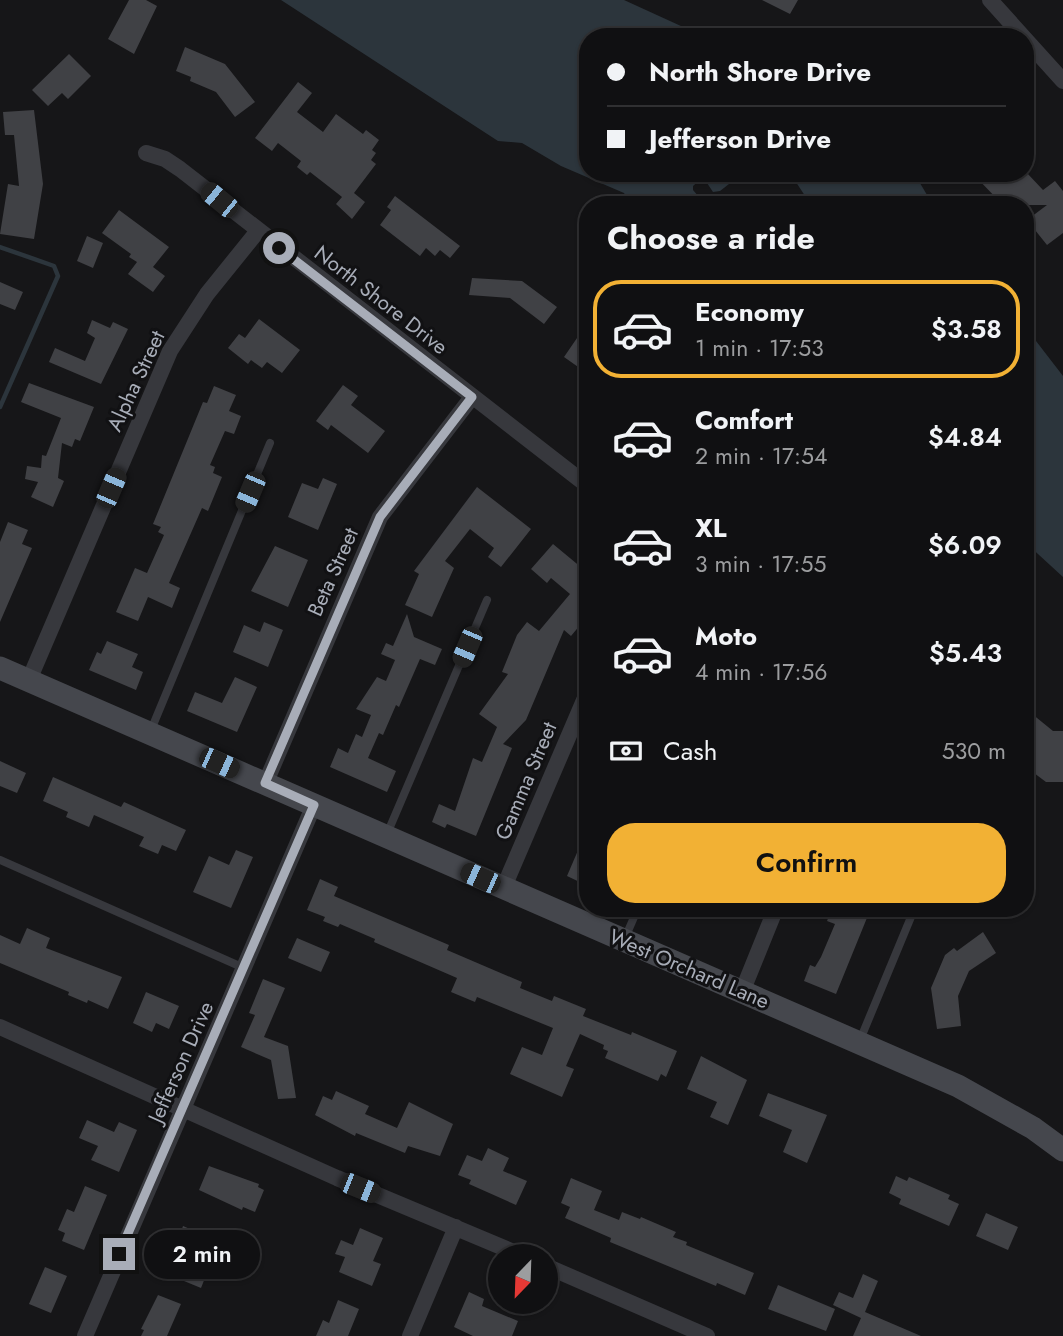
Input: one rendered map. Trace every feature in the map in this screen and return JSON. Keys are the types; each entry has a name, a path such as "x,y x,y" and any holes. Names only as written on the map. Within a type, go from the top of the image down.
{"street":[{"path":"990,0 1015,28"},
{"path":"1034,49 1063,81"},
{"name":"North Shore Drive","path":"146,153 165,159 180,169 257,232 579,479"},
{"name":"Alpha Street","path":"29,680 170,351 207,295 257,232"},
{"name":"Beta Street","path":"265,783 380,517 472,397"},
{"name":"West Orchard Lane","path":"0,668 859,1043 997,1107 1063,1150"},
{"name":"Gamma Street","path":"503,889 579,712"},
{"name":"Jefferson Drive","path":"85,1336 314,805"},
{"path":"742,992 772,917"},
{"path":"0,1027 337,1178 495,1244"},
{"path":"410,1336 456,1227"},
{"path":"558,1271 707,1336"}],"lane":[{"path":"149,733 270,443"},
{"path":"385,836 487,600"},
{"path":"0,860 245,968"},
{"path":"624,941 634,917"},
{"path":"859,1043 911,917"}],"shaded area":[{"path":"281,0 624,0 685,28 579,28 579,174 522,143 498,141"},
{"path":"598,182 697,182 693,190 698,196 626,196"},
{"path":"706,182 729,184 720,191 713,192"},
{"path":"796,182 919,182 928,196 805,196"},
{"path":"1034,338 1063,376 1063,577 1034,550"}],"building":[{"path":"129,0 146,0 157,6 134,54 108,39"},
{"path":"762,0 798,0 790,14"},
{"path":"185,47 225,64 255,102 235,117 216,92 190,81 191,77 176,71"},
{"path":"69,54 91,76 68,99 62,93 48,106 32,90"},
{"path":"298,82 312,93 297,112 323,132 336,114 363,134 366,130 379,140 372,150 376,153 371,160 376,164 354,193 365,202 352,219 336,204 342,197 310,172 307,175 297,167 301,161 278,143 272,151 255,138"},
{"path":"34,110 43,184 34,239 0,234 8,184 19,186 14,135 5,135 3,112"},
{"path":"1034,180 1043,190 1055,181 1063,191 1063,233 1047,245 1034,229 1034,215 1047,205 1034,205 1034,196 994,196 981,182"},
{"path":"395,196 460,246 450,258 440,250 435,256 426,248 420,256 380,225 391,210 387,207"},
{"path":"119,210 169,247 153,267 165,276 153,292 128,274 137,262 129,257 131,254 102,233"},
{"path":"87,236 103,243 93,268 77,261"},
{"path":"472,278 522,281 557,307 544,324 510,298 469,295"},
{"path":"0,282 23,292 15,310 0,304"},
{"path":"259,319 300,350 282,373 267,362 262,368 251,360 248,364 228,348 239,334 245,338"},
{"path":"92,320 110,328 113,322 128,329 101,384 49,362 55,348 85,361 95,338 87,333"},
{"path":"579,335 579,368 564,357"},
{"path":"29,383 94,407 80,441 75,439 72,447 62,443 58,478 64,481 53,507 31,497 38,482 25,479 27,466 41,468 42,455 46,456 61,418 21,402"},
{"path":"343,385 358,396 351,405 385,431 368,453 331,425 328,430 316,421"},
{"path":"214,386 236,395 229,411 241,416 234,434 225,431 210,465 215,467 213,473 222,477 208,511 202,508 169,583 180,588 172,608 148,597 138,621 116,612 135,568 147,573 164,535 158,532 161,527 153,524 203,402 207,403"},
{"path":"323,478 337,484 318,530 288,517 302,483 318,489"},
{"path":"477,487 531,529 501,567 488,557 494,548 470,529 445,561 454,568 432,617 405,605 419,574 414,571"},
{"path":"8,522 28,530 22,544 32,548 0,622 0,542"},
{"path":"553,544 579,566 579,626 571,636 564,630 526,720 503,744 512,748 476,836 447,824 445,828 432,822 439,804 455,811 473,758 482,762 497,727 479,714 508,674 502,672 517,635 527,622 539,631 570,594 551,578 547,583 531,569"},
{"path":"275,546 308,560 288,607 251,591"},
{"path":"407,614 414,637 442,649 435,665 420,659 399,707 396,705 383,735 379,733 368,758 396,771 387,792 330,767 338,748 348,753 356,734 362,737 371,715 356,709 377,677 386,681 395,660 381,654 386,643 393,646"},
{"path":"264,622 283,630 268,667 233,652 244,625 260,632"},
{"path":"107,641 138,654 132,667 143,672 136,690 89,670 97,652 101,654"},
{"path":"235,677 257,687 237,732 187,711 195,692 222,703"},
{"path":"1034,716 1053,731 1063,731 1063,782 1046,782 1034,773"},
{"path":"0,761 26,773 17,793 0,786"},
{"path":"53,777 121,807 124,802 186,830 176,851 162,845 158,854 139,846 144,837 94,815 89,827 66,817 68,812 43,801"},
{"path":"579,848 579,882 567,876"},
{"path":"236,850 253,857 231,908 193,892 209,856 229,865"},
{"path":"320,879 338,887 334,896 449,945 447,950 522,982 520,988 552,1001 554,996 586,1009 583,1016 631,1035 632,1032 677,1051 666,1077 661,1074 658,1081 605,1058 608,1051 603,1049 604,1045 580,1034 566,1066 574,1069 562,1097 510,1074 522,1047 542,1055 553,1028 477,997 475,1002 451,992 457,978 340,924 338,927 323,921 325,917 307,910"},
{"path":"829,917 867,917 836,994 804,981 810,965 815,967 821,957 835,924 827,921"},
{"path":"27,928 50,938 46,948 122,977 108,1009 68,995 69,992 0,963 0,935 20,944"},
{"path":"983,932 996,953 969,971 958,996 961,1026 937,1029 931,988 945,955 954,948 957,951"},
{"path":"297,938 330,952 321,972 288,958"},
{"path":"263,979 285,988 264,1037 288,1046 296,1098 278,1099 271,1060 241,1047 255,1015 249,1013"},
{"path":"146,992 179,1006 169,1029 156,1023 152,1032 133,1023"},
{"path":"701,1056 747,1080 728,1125 710,1117 717,1102 687,1089"},
{"path":"336,1091 369,1106 365,1114 397,1128 409,1102 453,1124 440,1156 408,1146 405,1153 356,1133 355,1136 315,1115 323,1096 332,1100"},
{"path":"768,1093 827,1115 807,1163 783,1152 792,1130 759,1116"},
{"path":"87,1120 114,1132 119,1122 137,1130 119,1172 91,1160 98,1146 79,1138"},
{"path":"488,1148 509,1158 503,1171 527,1181 516,1205 469,1184 471,1180 458,1175 467,1155 482,1161"},
{"path":"209,1166 259,1184 258,1187 264,1190 255,1212 243,1207 242,1210 199,1190"},
{"path":"896,1176 907,1181 909,1177 950,1195 948,1199 959,1204 949,1226 899,1204 901,1199 889,1193"},
{"path":"571,1178 602,1191 594,1210 619,1220 622,1212 640,1219 641,1217 676,1232 673,1237 687,1242 686,1245 754,1273 745,1295 717,1283 716,1286 610,1242 611,1238 565,1218 570,1207 561,1203"},
{"path":"85,1186 107,1195 84,1250 62,1241 65,1233 58,1230 67,1209 74,1212"},
{"path":"986,1213 1018,1227 1008,1250 976,1236"},
{"path":"183,1226 213,1239 207,1255 213,1258 201,1288 167,1274"},
{"path":"360,1228 383,1238 373,1261 381,1264 372,1286 339,1272 345,1257 335,1254 341,1240 353,1245"},
{"path":"45,1267 67,1276 51,1313 29,1304"},
{"path":"863,1274 878,1281 865,1312 921,1336 853,1336 861,1318 833,1305 839,1292 853,1298"},
{"path":"778,1285 835,1309 826,1331 768,1309"},
{"path":"469,1292 484,1299 482,1306 488,1308 488,1314 501,1314 518,1321 512,1336 473,1336 454,1327"},
{"path":"158,1295 181,1304 167,1336 141,1336 144,1330 141,1329"},
{"path":"338,1300 359,1309 348,1336 316,1336 323,1320 329,1323"}],"waterway":[{"path":"0,247 54,266 58,276 0,407"}],"route":[{"path":"119,1254 314,805 265,783 380,517 472,397 279,248"}]}
